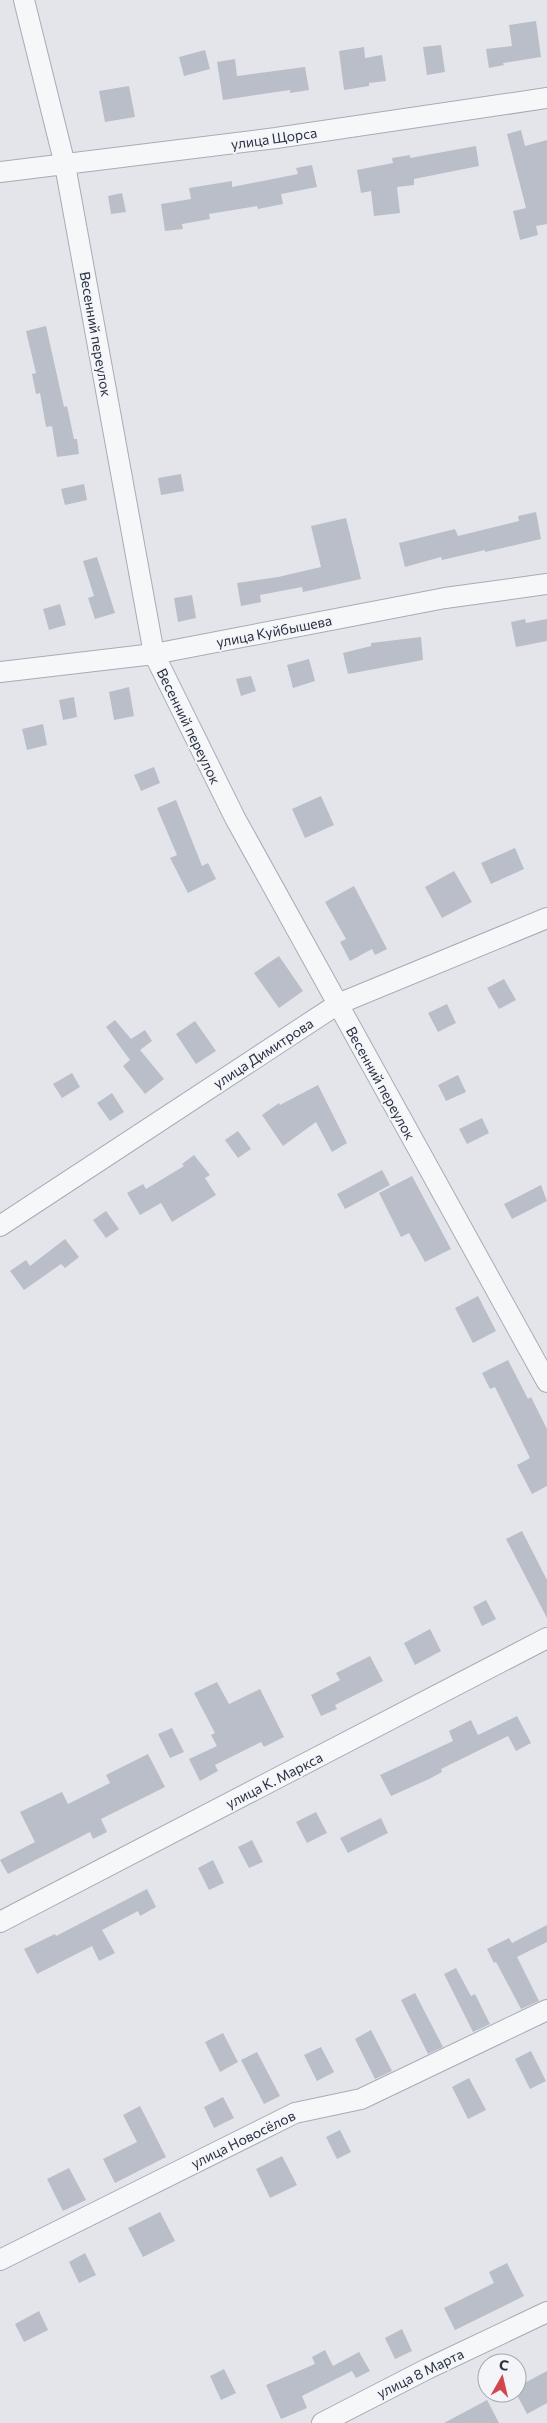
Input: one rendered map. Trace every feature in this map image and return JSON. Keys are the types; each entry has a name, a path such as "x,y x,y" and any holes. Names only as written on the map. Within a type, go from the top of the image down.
{"street":[{"name":"Весенний переулок","path":"24,0 65,165 154,654 235,818 547,1382"},
{"name":"улица Щорса","path":"0,172 276,138 547,98"},
{"name":"улица Куйбышева","path":"0,672 154,654 445,598 547,584"},
{"name":"улица Димитрова","path":"0,1226 338,1004 547,918"},
{"name":"улица К. Маркса","path":"0,1922 547,1638"},
{"name":"улица Новосёлов","path":"0,2260 295,2113 361,2099 547,2010"},
{"name":"улица 8 Марта","path":"322,2423 427,2369 547,2312"}],"building":[{"path":"536,21 541,57 503,63 504,65 489,68 486,49 512,46 509,25"},
{"path":"441,45 445,72 427,75 423,47"},
{"path":"364,47 365,58 382,55 386,81 369,83 369,86 344,90 339,51"},
{"path":"205,50 210,69 184,76 179,57"},
{"path":"235,59 237,76 305,67 309,90 290,93 290,90 223,100 217,62"},
{"path":"129,86 135,117 105,122 99,91"},
{"path":"521,130 525,146 547,140 547,224 536,226 538,235 520,240 513,211 526,208 507,134"},
{"path":"476,146 479,166 414,179 414,185 397,187 400,213 374,216 371,191 361,193 357,170 393,163 392,158 410,155 410,158"},
{"path":"312,165 317,187 281,194 283,204 258,209 257,206 209,214 210,219 182,224 183,229 165,231 161,204 191,199 189,188 232,181 232,187 298,174 296,168"},
{"path":"122,193 126,212 111,214 108,196"},
{"path":"46,326 64,407 67,406 74,439 77,439 79,454 57,457 52,426 46,427 40,393 36,394 32,374 36,373 26,331"},
{"path":"181,474 184,491 161,495 158,478"},
{"path":"84,484 87,500 65,505 61,489"},
{"path":"536,512 541,539 442,560 441,557 405,567 399,543 455,529 458,536 519,521 518,516"},
{"path":"346,518 361,579 303,592 302,587 260,595 261,602 241,606 237,583 278,577 321,567 311,526"},
{"path":"97,557 115,613 95,619 88,598 94,596 83,561"},
{"path":"192,595 196,618 178,622 174,598"},
{"path":"60,604 66,625 49,630 43,609"},
{"path":"525,619 526,623 547,619 547,641 516,647 511,622"},
{"path":"421,637 423,660 348,674 343,653 371,646 371,643"},
{"path":"309,659 315,681 293,688 287,665"},
{"path":"251,676 256,691 241,696 236,679"},
{"path":"129,687 134,716 114,720 109,692"},
{"path":"74,697 77,717 63,720 59,700"},
{"path":"43,724 47,745 27,750 22,729"},
{"path":"154,767 160,783 141,791 134,775"},
{"path":"321,796 334,825 305,838 292,809"},
{"path":"176,800 202,866 208,863 216,879 188,893 170,858 177,855 157,808"},
{"path":"515,848 524,869 491,884 481,863"},
{"path":"454,871 472,902 442,918 425,887"},
{"path":"354,886 387,949 375,955 372,949 350,961 340,942 346,939 325,902"},
{"path":"279,956 303,991 279,1008 254,973"},
{"path":"504,979 516,1000 499,1009 487,988"},
{"path":"447,1004 456,1023 438,1032 428,1013"},
{"path":"115,1020 131,1039 145,1030 152,1041 140,1050 164,1079 145,1094 123,1066 130,1060 106,1027"},
{"path":"195,1021 216,1051 196,1064 176,1034"},
{"path":"72,1073 80,1087 62,1098 53,1084"},
{"path":"458,1075 466,1092 446,1101 438,1085"},
{"path":"318,1085 347,1143 332,1152 316,1122 283,1146 262,1115 279,1103 280,1105"},
{"path":"112,1093 124,1112 110,1121 97,1103"},
{"path":"482,1118 489,1133 467,1144 459,1129"},
{"path":"238,1131 251,1149 238,1158 225,1140"},
{"path":"194,1155 210,1175 205,1178 216,1195 172,1222 161,1203 140,1215 127,1193 143,1184 146,1189 184,1166 182,1164"},
{"path":"382,1170 390,1185 345,1209 337,1194"},
{"path":"412,1176 451,1249 425,1262 409,1233 401,1237 379,1193"},
{"path":"541,1185 547,1201 512,1219 504,1204"},
{"path":"106,1211 119,1229 106,1238 93,1220"},
{"path":"65,1239 79,1257 65,1268 61,1264 24,1290 10,1271 26,1260 30,1266"},
{"path":"478,1296 496,1331 473,1343 455,1308"},
{"path":"508,1360 528,1399 531,1397 547,1429 547,1486 532,1494 517,1465 530,1458 495,1387 490,1389 482,1373"},
{"path":"522,1531 547,1580 547,1618 506,1539"},
{"path":"486,1600 496,1619 482,1626 473,1607"},
{"path":"430,1629 441,1651 415,1665 404,1643"},
{"path":"370,1656 383,1681 335,1705 337,1709 321,1716 311,1695 340,1680 336,1673"},
{"path":"217,1682 229,1704 260,1689 284,1737 264,1747 261,1742 215,1765 218,1771 200,1781 189,1759 217,1746 211,1735 215,1733 194,1693"},
{"path":"517,1716 531,1743 516,1751 508,1736 441,1769 442,1772 429,1779 391,1796 380,1775 453,1741 449,1731 471,1720 478,1735"},
{"path":"172,1728 184,1752 170,1758 158,1734"},
{"path":"148,1754 165,1787 101,1819 107,1832 93,1839 90,1832 8,1874 0,1860 35,1842 20,1812 62,1792 68,1804 110,1783 106,1775"},
{"path":"316,1812 327,1833 307,1843 296,1822"},
{"path":"381,1818 388,1833 348,1853 340,1838"},
{"path":"252,1840 263,1862 249,1868 238,1847"},
{"path":"213,1860 224,1883 209,1890 198,1868"},
{"path":"147,1889 156,1907 140,1916 138,1911 102,1930 115,1953 99,1961 92,1946 37,1974 24,1949 55,1934 56,1936"},
{"path":"547,1925 547,1942 517,1957 539,2001 521,2009 487,1949 509,1938 512,1943"},
{"path":"456,1968 471,1996 475,1994 490,2024 473,2032 444,1974"},
{"path":"415,1993 443,2047 428,2054 401,2000"},
{"path":"371,2030 392,2071 375,2079 355,2039"},
{"path":"223,2033 238,2062 220,2072 205,2042"},
{"path":"321,2047 334,2072 317,2081 304,2055"},
{"path":"531,2051 546,2081 530,2089 515,2059"},
{"path":"257,2052 280,2096 264,2104 241,2060"},
{"path":"469,2078 486,2110 468,2119 452,2087"},
{"path":"223,2097 234,2118 214,2128 204,2107"},
{"path":"140,2106 166,2157 115,2183 103,2159 137,2142 123,2115"},
{"path":"340,2130 351,2152 337,2159 326,2137"},
{"path":"282,2156 297,2185 270,2198 256,2169"},
{"path":"69,2168 86,2200 63,2211 47,2179"},
{"path":"160,2212 175,2241 143,2257 128,2228"},
{"path":"85,2253 96,2275 79,2283 69,2262"},
{"path":"507,2263 524,2296 455,2330 444,2308 494,2283 489,2272"},
{"path":"39,2311 48,2330 24,2342 15,2324"},
{"path":"402,2329 412,2351 395,2359 385,2338"},
{"path":"325,2350 333,2366 359,2352 370,2371 356,2378 352,2371 302,2396 307,2408 281,2419 266,2385 315,2364 312,2357"},
{"path":"224,2369 236,2393 221,2400 210,2376"},
{"path":"547,2371 547,2403 527,2414 521,2403 527,2403 527,2382"},
{"path":"481,2403 489,2403 499,2423 444,2423"}]}
